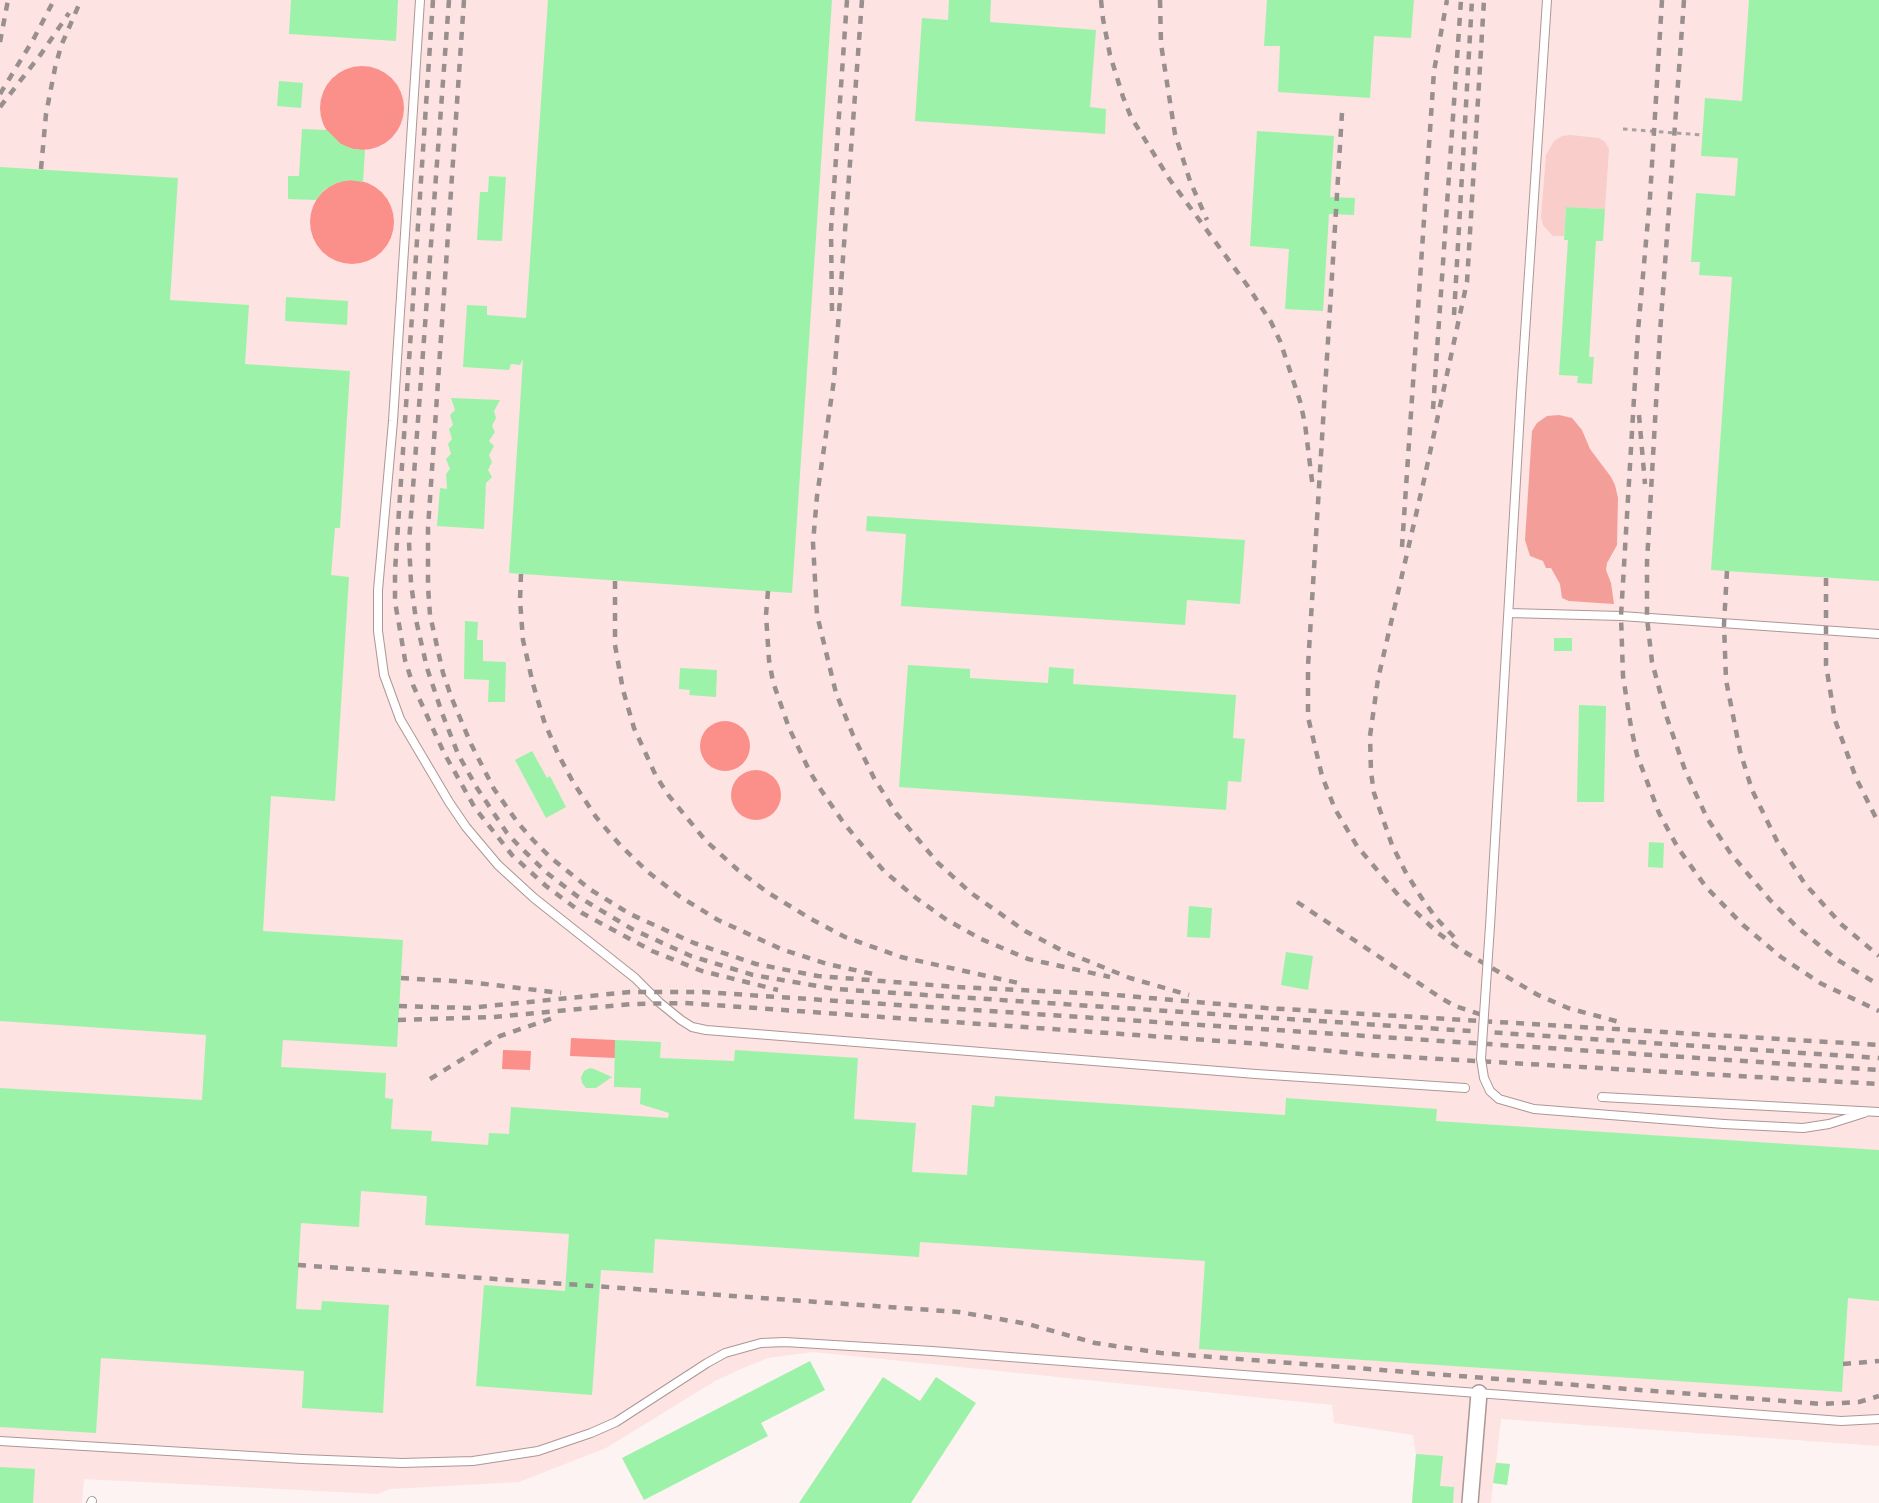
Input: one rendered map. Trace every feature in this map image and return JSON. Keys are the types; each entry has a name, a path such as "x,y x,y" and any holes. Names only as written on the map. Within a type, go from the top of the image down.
{"street":[{"path":"1470,1503 1479,1393"}],"lane":[{"path":"420,0 393,421 378,590 378,631 384,675 400,718 449,802 466,827 498,865 534,898 635,978 681,1020 692,1027 706,1030 1256,1074 1465,1088"},
{"path":"1547,0 1481,1059 1484,1078 1490,1091 1499,1099 1533,1109 1803,1128 1829,1124 1868,1111"},
{"path":"1509,612 1621,616 1879,634"},
{"path":"1602,1097 1879,1112"},
{"path":"0,1441 302,1459 402,1463 473,1461 538,1451 591,1433 623,1418 725,1353 761,1343 785,1342 1841,1421 1879,1419"}],"path":[{"path":"1623,129 1702,135"}],"shaded area":[{"path":"0,0 1879,0 1879,1446 1501,1419 1496,1462 1510,1464 1507,1485 1493,1483 1491,1503 1412,1503 1416,1454 1413,1435 1334,1423 1332,1405 813,1352 768,1358 741,1369 715,1381 606,1448 519,1482 390,1489 378,1494 84,1479 82,1503 0,1503"},
{"path":"362,66 378,69 392,78 401,92 404,108 401,124 392,138 378,147 362,150 346,147 332,138 323,124 320,108 323,92 332,78 346,69"},
{"path":"1562,136 1599,138 1609,149 1605,209 1566,207 1564,236 1553,236 1543,225 1541,218 1546,155 1554,141"},
{"path":"352,180 368,183 382,192 391,206 394,222 391,238 382,252 368,261 352,264 336,261 322,252 313,238 310,222 313,206 322,192 336,183"},
{"path":"1559,415 1572,418 1582,430 1590,449 1615,485 1618,498 1617,545 1607,563 1606,570 1611,583 1614,604 1569,601 1562,598 1560,584 1551,568 1546,568 1543,561 1530,556 1525,540 1532,431 1537,423 1547,416"},
{"path":"725,721 739,725 746,732 750,746 746,760 739,767 725,771 711,767 704,760 700,746 704,732 711,725"},
{"path":"756,770 770,774 777,781 781,795 777,809 770,816 756,820 742,816 735,809 731,795 735,781 742,774"},
{"path":"571,1038 615,1040 615,1058 570,1056"},
{"path":"503,1050 531,1051 530,1070 502,1069"}],"building":[{"path":"291,0 398,0 396,41 289,34"},
{"path":"548,0 832,0 792,593 509,573 523,359 520,365 511,364 509,370 463,367 467,305 487,306 487,315 526,318"},
{"path":"949,0 991,0 990,22 1096,30 1090,107 1106,109 1105,134 915,121 922,18 948,20"},
{"path":"1267,0 1414,0 1411,38 1374,36 1370,98 1278,92 1280,46 1264,46"},
{"path":"1749,0 1879,0 1879,581 1711,570 1732,277 1699,275 1700,262 1691,262 1696,193 1735,196 1738,158 1701,156 1705,98 1742,101"},
{"path":"279,81 303,83 301,108 277,106"},
{"path":"302,129 327,130 341,144 353,149 365,150 363,182 349,180 336,183 324,190 316,200 288,199 288,176 299,176"},
{"path":"1257,131 1334,136 1330,197 1355,198 1354,215 1329,214 1323,311 1285,309 1289,249 1250,246"},
{"path":"0,167 178,178 170,300 249,305 245,364 350,371 340,528 335,528 331,575 349,577 335,801 271,796 263,931 403,940 397,1047 283,1040 281,1067 386,1073 385,1098 393,1099 391,1129 432,1131 431,1141 488,1145 489,1133 509,1134 511,1107 668,1118 669,1113 640,1104 641,1088 614,1087 615,1040 661,1042 660,1058 734,1061 735,1050 858,1058 854,1119 916,1123 912,1172 967,1175 972,1105 994,1107 995,1096 1285,1115 1286,1098 1437,1109 1436,1121 1879,1150 1879,1301 1848,1298 1842,1392 1199,1349 1205,1261 920,1242 919,1257 655,1239 653,1273 601,1270 592,1395 476,1386 484,1285 565,1291 569,1234 425,1225 427,1196 361,1191 359,1227 301,1223 296,1309 321,1310 322,1301 389,1305 383,1413 302,1408 304,1371 101,1358 96,1433 0,1427 0,1088 202,1100 206,1035 0,1021"},
{"path":"489,176 506,177 502,241 477,240 480,192 488,192"},
{"path":"1566,207 1605,209 1603,241 1596,241 1589,357 1594,357 1592,384 1577,383 1578,376 1559,375 1568,240 1564,240"},
{"path":"286,297 348,301 347,325 285,321"},
{"path":"451,398 500,400 494,411 496,418 492,426 495,432 489,441 494,446 489,455 492,462 488,470 492,477 486,483 484,529 437,526 440,488 447,489 446,474 450,469 446,459 451,454 448,444 452,439 449,429 453,425 450,415 455,410"},
{"path":"867,516 1245,540 1240,604 1187,600 1185,625 901,606 906,534 866,531"},
{"path":"465,621 478,622 477,640 483,640 483,661 506,662 505,702 488,702 489,680 464,679"},
{"path":"1554,638 1572,638 1572,651 1554,651"},
{"path":"908,665 970,669 970,678 1048,683 1049,667 1074,669 1073,684 1236,695 1233,738 1245,739 1241,782 1228,781 1226,810 899,787"},
{"path":"680,668 717,670 716,697 689,695 690,690 679,689"},
{"path":"1579,705 1606,706 1604,802 1577,802"},
{"path":"532,751 547,778 550,776 566,807 546,818 515,760"},
{"path":"1649,842 1664,843 1663,868 1648,867"},
{"path":"1189,906 1212,908 1210,938 1187,937"},
{"path":"1286,952 1313,956 1308,990 1281,985"},
{"path":"590,1068 612,1077 596,1088 586,1088 581,1077 584,1071"},
{"path":"810,1361 825,1390 761,1423 768,1436 644,1500 622,1458"},
{"path":"883,1377 920,1401 936,1377 976,1403 911,1503 799,1503"},
{"path":"1416,1454 1443,1456 1440,1486 1454,1487 1453,1503 1412,1503"},
{"path":"1496,1463 1510,1464 1507,1485 1493,1483"},
{"path":"0,1467 35,1469 33,1503 0,1503"}],"railway":[{"path":"0,42 8,0"},
{"path":"0,94 54,0"},
{"path":"41,169 46,114 55,68 61,46 81,0"},
{"path":"433,0 395,571 395,602 405,660 413,685 444,753 475,808 512,855 546,886 582,913 652,951 702,971 778,990"},
{"path":"449,0 409,542 416,620 427,668 442,713 458,754 477,788 507,833 519,846 547,873 577,896 632,929 691,956 753,975 835,989 1879,1058"},
{"path":"464,0 428,528 430,615 443,673 452,699 471,744 494,789 533,840 591,890 630,914 694,943 756,964 818,976 957,987 1104,994 1266,1008 1879,1045"},
{"path":"832,311 831,230 847,0"},
{"path":"862,0 834,380 817,496 813,543 817,615 836,693 874,778 896,813 938,863 971,893 1025,931 1063,951 1130,978 1189,995"},
{"path":"1101,0 1110,55 1131,117 1170,180 1247,285 1271,322 1280,341 1300,401 1313,489"},
{"path":"1160,0 1161,44 1175,134 1190,181 1207,220"},
{"path":"1402,547 1434,71 1447,0"},
{"path":"1433,409 1461,0"},
{"path":"1454,315 1472,0"},
{"path":"1454,937 1421,897 1392,845 1374,793 1370,736 1378,679 1467,282 1484,0"},
{"path":"1662,0 1650,197 1638,331 1621,616 1623,676 1637,755 1659,813 1678,848 1706,887 1743,925 1781,957 1820,983 1879,1011"},
{"path":"1684,0 1660,333 1647,562 1647,618 1652,662 1667,718 1685,770 1707,818 1731,854 1770,900 1796,926 1836,959 1879,985"},
{"path":"0,107 69,13"},
{"path":"1342,113 1308,666 1308,717 1322,776 1335,809 1357,846 1399,896 1438,933 1463,951 1538,995 1568,1008 1623,1023"},
{"path":"1639,415 1645,484"},
{"path":"1727,571 1724,624 1726,680 1740,751 1752,790 1777,841 1805,884 1842,925 1879,956"},
{"path":"521,574 523,640 544,721 573,782 596,817 620,845 648,872 679,896 718,920 781,949 827,964 873,974"},
{"path":"1826,578 1826,665 1835,720 1856,778 1879,824"},
{"path":"615,581 615,645 623,690 634,728 656,776 669,796 706,841 767,892 845,937 901,957 1023,984"},
{"path":"768,591 766,615 769,660 773,682 789,728 821,790 843,822 884,871 947,920 981,939 1028,959 1110,977"},
{"path":"1297,902 1441,998 1455,1006 1482,1015"},
{"path":"401,978 469,982 561,993"},
{"path":"399,1006 468,1008 630,992 703,992 1879,1070"},
{"path":"398,1020 494,1017 632,1004 685,1003 1263,1044 1371,1055 1879,1084"},
{"path":"430,1079 500,1036 553,1018"},
{"path":"298,1265 959,1312 1028,1324 1095,1343 1161,1353 1822,1404 1859,1402 1879,1396"},
{"path":"1843,1364 1879,1361"}]}
